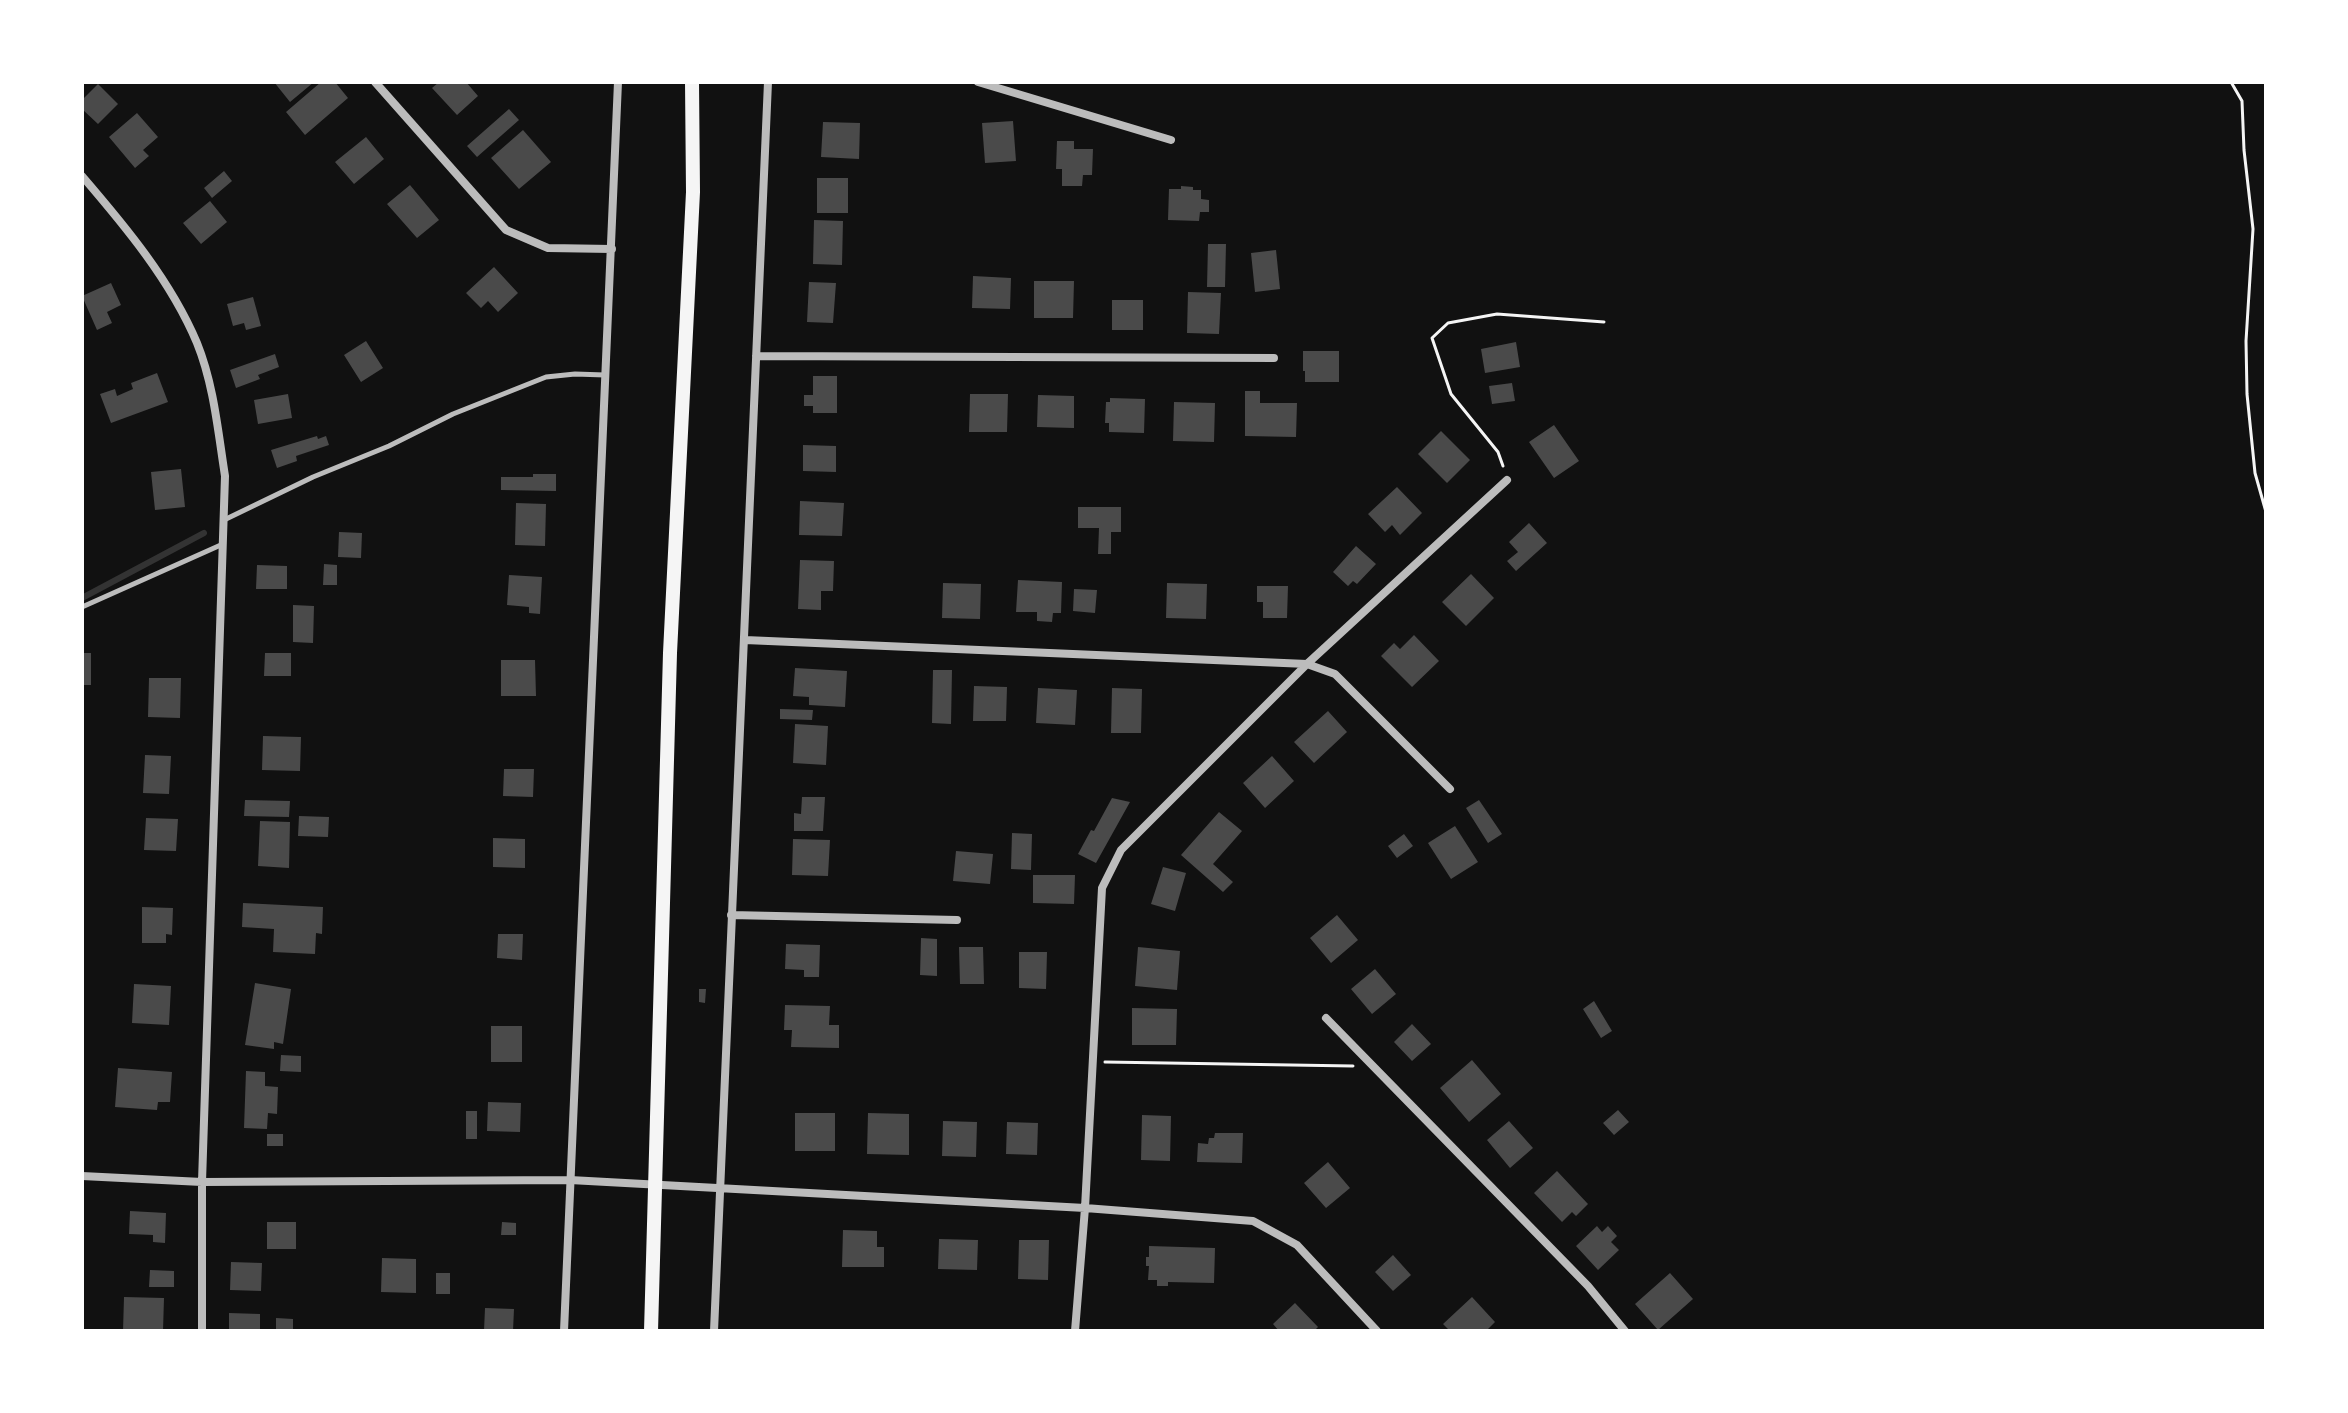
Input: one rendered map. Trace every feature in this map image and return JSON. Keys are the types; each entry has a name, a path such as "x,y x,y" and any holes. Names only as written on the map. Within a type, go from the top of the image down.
{"main road":[{"path":"651,1331 670,653 693,192 692,82"}],"street":[{"path":"375,82 506,230 548,248 612,249"},
{"path":"564,1331 618,82"},
{"path":"714,1331 768,82"},
{"path":"978,82 1171,140"},
{"path":"82,176 166,284 197,344 212,394 225,476 202,1182 202,1331"},
{"path":"756,356 1274,358"},
{"path":"1075,1331 1085,1208 1102,888 1121,850 1307,664 1507,480"},
{"path":"745,640 1307,664 1335,674 1450,789"},
{"path":"731,915 957,920"},
{"path":"1326,1018 1588,1286 1625,1331"},
{"path":"82,1176 202,1182 570,1180 1085,1208 1253,1221 1297,1245 1377,1331"}],"lane":[{"path":"224,520 453,414 546,377 606,375"},
{"path":"82,607 223,544"}],"path":[{"path":"2231,82 2242,101 2253,229 2246,341 2247,394 2255,473 2266,512"},
{"path":"1507,480 1498,452 1451,394 1432,338 1448,323 1497,314 1604,322"},
{"path":"1093,1061 1373,1067"}],"building":[{"path":"274,82 314,82 290,102"},
{"path":"321,82 335,82 348,98 305,135 286,112"},
{"path":"439,82 466,82 478,96 457,115 432,88"},
{"path":"98,84 118,104 98,124 82,109 82,100"},
{"path":"509,109 519,120 477,157 467,146"},
{"path":"137,113 158,137 143,150 149,156 135,168 109,137"},
{"path":"1013,121 1016,161 985,163 982,123"},
{"path":"823,122 860,123 859,159 821,157"},
{"path":"523,130 551,162 519,189 491,158"},
{"path":"366,137 384,159 354,184 335,162"},
{"path":"1057,141 1074,141 1074,149 1093,149 1092,175 1083,175 1082,186 1062,186 1062,169 1056,169"},
{"path":"224,171 232,181 212,198 204,188"},
{"path":"817,178 848,178 848,213 817,213"},
{"path":"410,185 439,220 417,238 387,204"},
{"path":"1181,186 1201,190 1201,199 1209,200 1209,212 1200,212 1199,221 1168,220 1169,189 1181,189"},
{"path":"210,201 227,222 201,244 183,223"},
{"path":"814,220 843,221 842,265 813,264"},
{"path":"1208,244 1226,244 1225,287 1207,287"},
{"path":"1276,250 1280,289 1255,292 1251,253"},
{"path":"494,267 518,293 498,312 488,301 481,308 466,293"},
{"path":"973,276 1011,278 1010,309 972,308"},
{"path":"1034,281 1074,281 1073,318 1034,318"},
{"path":"809,282 836,283 833,323 807,322"},
{"path":"111,283 121,305 107,312 112,323 97,330 82,296"},
{"path":"1188,292 1221,293 1219,334 1187,333"},
{"path":"253,297 261,326 246,330 244,323 233,326 227,304"},
{"path":"1112,300 1143,300 1143,330 1112,330"},
{"path":"366,341 383,368 361,382 344,355"},
{"path":"1516,342 1520,367 1485,373 1481,349"},
{"path":"1303,351 1339,351 1339,382 1305,382"},
{"path":"275,354 279,367 258,375 260,379 236,388 230,370"},
{"path":"157,373 168,402 111,423 100,394 115,389 117,396 133,389 131,383"},
{"path":"813,376 837,376 837,413 813,413 813,406 804,406 804,395 813,395"},
{"path":"1512,383 1515,401 1492,404 1489,386"},
{"path":"1245,391 1260,391 1260,403 1297,403 1296,437 1245,436"},
{"path":"288,394 292,418 258,424 254,400"},
{"path":"970,394 1008,394 1007,432 969,432"},
{"path":"1038,395 1074,396 1074,428 1037,427"},
{"path":"1110,398 1145,399 1144,433 1109,432 1109,423 1105,423 1106,402 1110,402"},
{"path":"1174,402 1215,403 1214,442 1173,441"},
{"path":"1554,425 1579,461 1554,478 1529,442"},
{"path":"1441,431 1470,460 1447,483 1418,454"},
{"path":"317,436 318,439 326,436 329,445 296,456 297,461 277,468 271,450"},
{"path":"803,445 836,446 836,472 803,471"},
{"path":"181,469 185,507 155,510 151,472"},
{"path":"533,474 556,474 556,491 501,490 501,477 533,477"},
{"path":"1397,487 1422,513 1400,535 1392,525 1385,532 1368,514"},
{"path":"800,501 844,503 842,536 799,535"},
{"path":"516,503 546,504 545,546 515,545"},
{"path":"1078,507 1121,507 1121,532 1111,532 1111,554 1098,554 1099,528 1078,528"},
{"path":"1529,523 1547,543 1516,571 1507,561 1518,552 1509,542"},
{"path":"339,532 362,533 361,558 338,557"},
{"path":"1356,546 1376,564 1357,584 1353,581 1348,586 1333,572"},
{"path":"800,560 834,561 833,591 821,591 821,610 798,609"},
{"path":"324,564 337,565 337,585 323,585"},
{"path":"257,565 287,566 287,589 256,589"},
{"path":"1471,574 1494,598 1466,626 1442,602"},
{"path":"509,575 542,577 540,614 529,613 529,607 507,605"},
{"path":"1018,580 1062,582 1061,613 1053,613 1052,622 1037,621 1037,612 1016,612"},
{"path":"943,583 981,584 980,619 942,618"},
{"path":"1167,583 1207,584 1206,619 1166,618"},
{"path":"1257,586 1288,586 1287,618 1263,618 1263,602 1257,602"},
{"path":"1074,589 1097,590 1095,613 1073,611"},
{"path":"293,605 314,606 313,643 293,642"},
{"path":"1414,635 1439,661 1412,687 1381,656 1394,643 1400,649"},
{"path":"82,653 91,653 91,685 82,685"},
{"path":"265,653 291,653 291,676 264,676"},
{"path":"501,660 535,660 536,696 501,696"},
{"path":"795,668 847,671 845,707 809,705 809,697 793,696"},
{"path":"933,670 952,670 951,724 932,723"},
{"path":"149,678 181,678 180,718 148,717"},
{"path":"974,686 1007,687 1006,721 973,721"},
{"path":"1038,688 1077,690 1075,725 1036,723"},
{"path":"1112,688 1142,689 1141,733 1111,733"},
{"path":"780,709 813,710 812,720 780,719"},
{"path":"1328,711 1347,732 1314,763 1294,742"},
{"path":"795,724 828,726 826,765 793,763"},
{"path":"263,736 301,737 300,771 262,770"},
{"path":"145,755 171,756 169,794 143,793"},
{"path":"1272,756 1294,781 1265,808 1243,783"},
{"path":"504,769 534,769 533,797 503,796"},
{"path":"802,797 825,797 823,831 794,831 794,813 801,814"},
{"path":"1112,798 1130,802 1096,863 1078,854"},
{"path":"245,800 290,801 289,817 244,816"},
{"path":"1479,800 1502,834 1488,843 1466,808"},
{"path":"1219,812 1242,831 1213,864 1233,882 1223,892 1181,855"},
{"path":"299,816 329,817 328,837 298,836"},
{"path":"146,818 178,819 176,851 144,850"},
{"path":"260,821 290,822 289,868 258,866"},
{"path":"1455,826 1478,862 1451,879 1428,843"},
{"path":"1012,833 1032,834 1031,870 1011,869"},
{"path":"1404,834 1413,846 1397,858 1388,846"},
{"path":"493,838 525,839 525,868 493,867"},
{"path":"793,839 830,840 828,876 792,875"},
{"path":"956,851 993,854 990,884 953,881"},
{"path":"1163,867 1186,873 1175,911 1151,904"},
{"path":"1033,875 1075,875 1074,904 1033,903"},
{"path":"243,903 323,907 322,934 316,933 315,954 273,952 274,929 242,927"},
{"path":"142,907 173,908 172,935 166,934 166,943 142,943"},
{"path":"1337,915 1358,940 1331,963 1310,938"},
{"path":"498,934 523,934 522,960 497,958"},
{"path":"921,938 937,939 937,976 920,975"},
{"path":"786,944 820,945 819,977 804,977 804,970 785,969"},
{"path":"959,947 983,947 984,984 960,984"},
{"path":"1138,947 1180,951 1177,990 1135,986"},
{"path":"1019,952 1047,952 1046,989 1019,988"},
{"path":"1375,969 1396,994 1372,1014 1351,989"},
{"path":"255,983 291,989 283,1044 274,1042 274,1049 245,1045"},
{"path":"134,984 171,986 169,1025 132,1023"},
{"path":"699,989 706,989 705,1003 699,1002"},
{"path":"1594,1001 1612,1031 1601,1038 1583,1009"},
{"path":"785,1005 830,1006 829,1025 839,1025 839,1048 791,1047 792,1030 784,1030"},
{"path":"1132,1008 1177,1009 1176,1045 1132,1045"},
{"path":"1412,1024 1431,1044 1412,1061 1394,1042"},
{"path":"491,1026 522,1026 522,1062 491,1062"},
{"path":"281,1055 301,1056 301,1072 280,1071"},
{"path":"1472,1060 1501,1094 1469,1122 1440,1088"},
{"path":"118,1068 172,1072 170,1102 158,1102 157,1110 115,1107"},
{"path":"246,1071 265,1072 265,1086 278,1087 277,1114 268,1113 267,1129 244,1128"},
{"path":"488,1102 521,1103 520,1132 487,1131"},
{"path":"1618,1110 1629,1122 1614,1135 1603,1123"},
{"path":"466,1111 477,1111 477,1139 466,1139"},
{"path":"795,1113 835,1113 835,1151 795,1151"},
{"path":"868,1113 909,1114 909,1155 867,1154"},
{"path":"1142,1115 1171,1116 1170,1161 1141,1160"},
{"path":"943,1121 977,1122 976,1157 942,1156"},
{"path":"1509,1121 1533,1148 1510,1168 1487,1140"},
{"path":"1007,1122 1038,1123 1037,1155 1006,1154"},
{"path":"1215,1133 1243,1133 1242,1163 1197,1162 1198,1143 1208,1144"},
{"path":"267,1134 283,1134 283,1146 267,1146"},
{"path":"1328,1162 1350,1188 1326,1208 1304,1183"},
{"path":"1557,1171 1588,1204 1576,1216 1572,1212 1562,1222 1534,1193"},
{"path":"130,1211 166,1213 165,1243 153,1242 153,1235 129,1234"},
{"path":"267,1222 296,1222 296,1249 267,1249"},
{"path":"502,1222 516,1223 516,1235 501,1235"},
{"path":"1597,1226 1602,1232 1608,1226 1617,1236 1611,1242 1619,1250 1598,1270 1576,1246"},
{"path":"843,1230 877,1231 877,1247 884,1247 884,1267 842,1267"},
{"path":"939,1239 978,1240 977,1270 938,1269"},
{"path":"1019,1240 1049,1240 1048,1280 1018,1279"},
{"path":"1149,1246 1215,1248 1214,1283 1168,1282 1168,1286 1157,1286 1157,1280 1148,1280 1146,1257 1149,1257"},
{"path":"1393,1255 1411,1275 1393,1291 1375,1272"},
{"path":"382,1258 416,1259 416,1293 381,1292"},
{"path":"231,1262 262,1263 261,1291 230,1290"},
{"path":"150,1270 174,1271 174,1287 149,1287"},
{"path":"436,1273 450,1273 450,1294 436,1294"},
{"path":"1670,1273 1693,1299 1658,1330 1635,1304"},
{"path":"124,1297 164,1298 163,1331 123,1331"},
{"path":"1472,1297 1495,1322 1486,1331 1450,1331 1443,1324"},
{"path":"1295,1303 1318,1327 1314,1331 1279,1331 1273,1324"},
{"path":"485,1308 514,1309 513,1331 484,1331"},
{"path":"229,1313 260,1314 260,1331 229,1331"},
{"path":"276,1318 293,1319 293,1331 276,1331"}],"waterway":[{"path":"82,598 204,533"}]}
